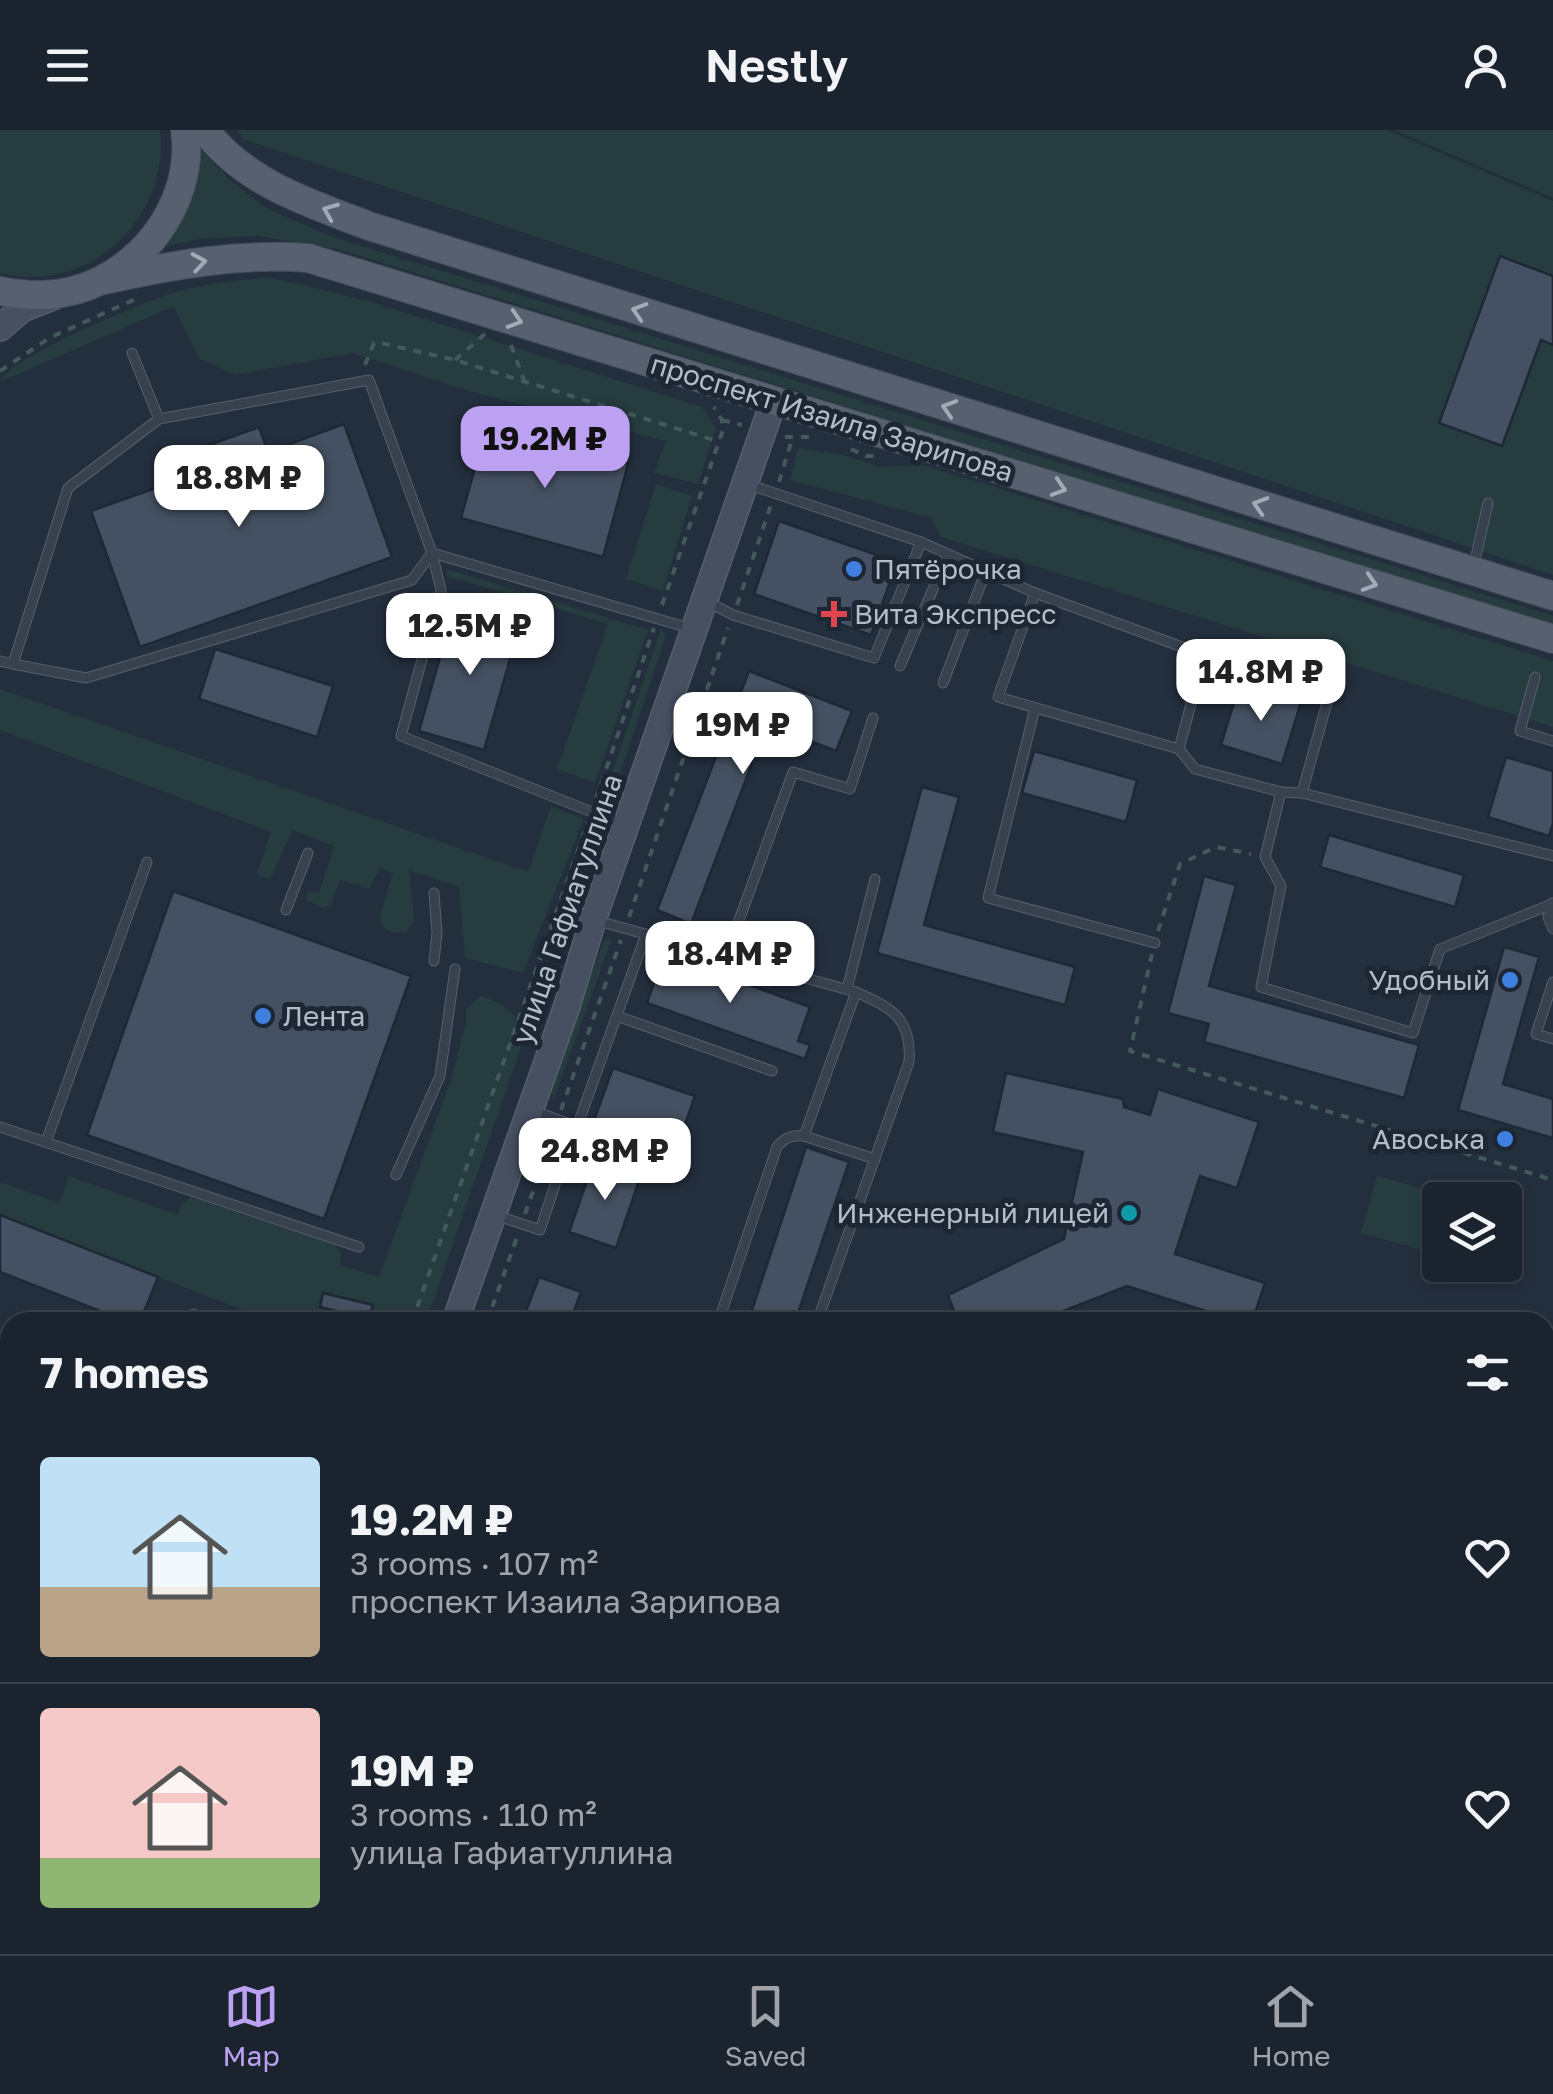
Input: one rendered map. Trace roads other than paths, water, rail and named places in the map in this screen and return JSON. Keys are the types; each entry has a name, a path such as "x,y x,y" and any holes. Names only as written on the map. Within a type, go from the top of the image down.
{"main road":[{"path":"0,291 27,296 64,293 104,280 138,256 165,223 181,186 185,130"},
{"name":"проспект Изаила Зарипова","path":"205,130 214,142 276,189 368,226 1553,596"},
{"name":"проспект Изаила Зарипова","path":"104,280 214,259 264,255 308,258 1553,639"}],"street":[{"path":"0,328 22,309 64,293"},
{"name":"улица Гафиатуллина","path":"459,1312 774,400"}],"lane":[{"path":"132,353 159,420"},
{"path":"13,664 68,488 159,420 369,380 432,552 441,590 401,736 626,826"},
{"path":"745,483 920,542 1035,593 1204,655"},
{"path":"1473,572 1488,504"},
{"path":"705,601 733,614 874,658 920,542"},
{"path":"432,552 695,630"},
{"path":"0,661 86,678 412,580 432,552"},
{"path":"900,666 948,554"},
{"path":"944,684 986,572"},
{"path":"1035,593 998,697 1180,749 1195,769 1553,856"},
{"path":"1180,749 1204,655 1212,648 1333,681 1302,792"},
{"path":"1535,678 1520,731 1553,741"},
{"path":"1036,708 988,898 1154,943"},
{"path":"726,956 793,772 850,789 873,718"},
{"path":"1281,792 1265,858 1282,886 1261,986 1413,1032 1440,949 1552,902"},
{"path":"286,910 308,853"},
{"path":"46,1142 146,862"},
{"path":"804,1136 851,990 875,878"},
{"path":"434,894 434,961"},
{"path":"1552,902 1548,917 1553,929"},
{"path":"593,920 851,990 894,1011 902,1022 910,1046 910,1062 821,1312"},
{"path":"577,1127 646,934"},
{"path":"396,1175 440,1076 455,968"},
{"path":"1553,982 1536,1034 1553,1039"},
{"path":"617,1016 772,1071"},
{"path":"528,1116 558,1120 644,1152"},
{"path":"493,1214 540,1230 570,1140 528,1116"},
{"path":"0,1127 358,1247"},
{"path":"723,1312 777,1147 788,1137 804,1136 875,1159"}],"place":[{"name":"Пятёрочка","path":"854,569"},
{"name":"Вита Экспресс","path":"834,614"},
{"name":"Удобный","path":"1510,980"},
{"name":"Лента","path":"263,1016"},
{"name":"Авоська","path":"1505,1139"},
{"name":"Инженерный лицей","path":"1129,1213"}]}
